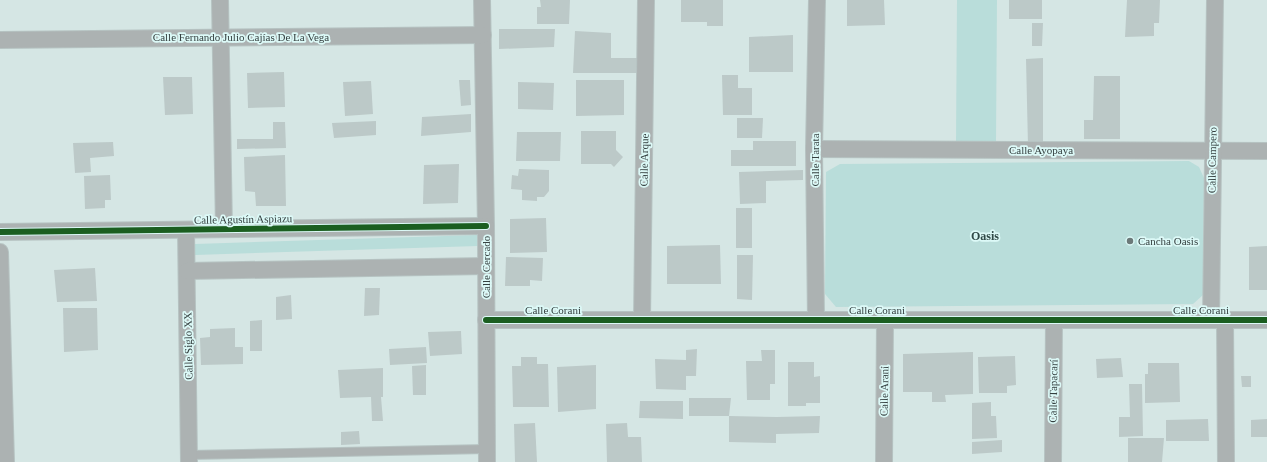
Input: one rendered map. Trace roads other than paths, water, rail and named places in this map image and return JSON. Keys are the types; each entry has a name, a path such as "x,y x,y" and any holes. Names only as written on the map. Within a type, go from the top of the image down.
{"street":[{"path":"220,0 224,229"},
{"name":"Calle Cercado","path":"482,0 486,226 487,455"},
{"name":"Calle Arque","path":"642,320 646,0"},
{"name":"Calle Tarata","path":"816,320 814,149 817,0"},
{"name":"Calle Campero","path":"1215,0 1212,151 1218,320 1226,462"},
{"name":"Calle Fernando Julio Cajías De La Vega","path":"0,40 483,35"},
{"name":"Calle Ayopaya","path":"814,149 1267,151"},
{"name":"Calle Agustín Aspiazu","path":"0,232 486,226"},
{"name":"Calle Siglo XX","path":"186,230 189,459"},
{"path":"0,252 6,462"},
{"path":"187,271 486,266"},
{"name":"Calle Corani","path":"486,320 1267,320"},
{"name":"Calle Arani","path":"884,462 885,320"},
{"name":"Calle Tapacarí","path":"1053,462 1054,320"}],"lane":[{"path":"189,459 487,455"}],"place":[{"name":"Cancha Oasis","path":"1130,241"}],"district":[{"name":"Oasis","path":"985,236"}]}
